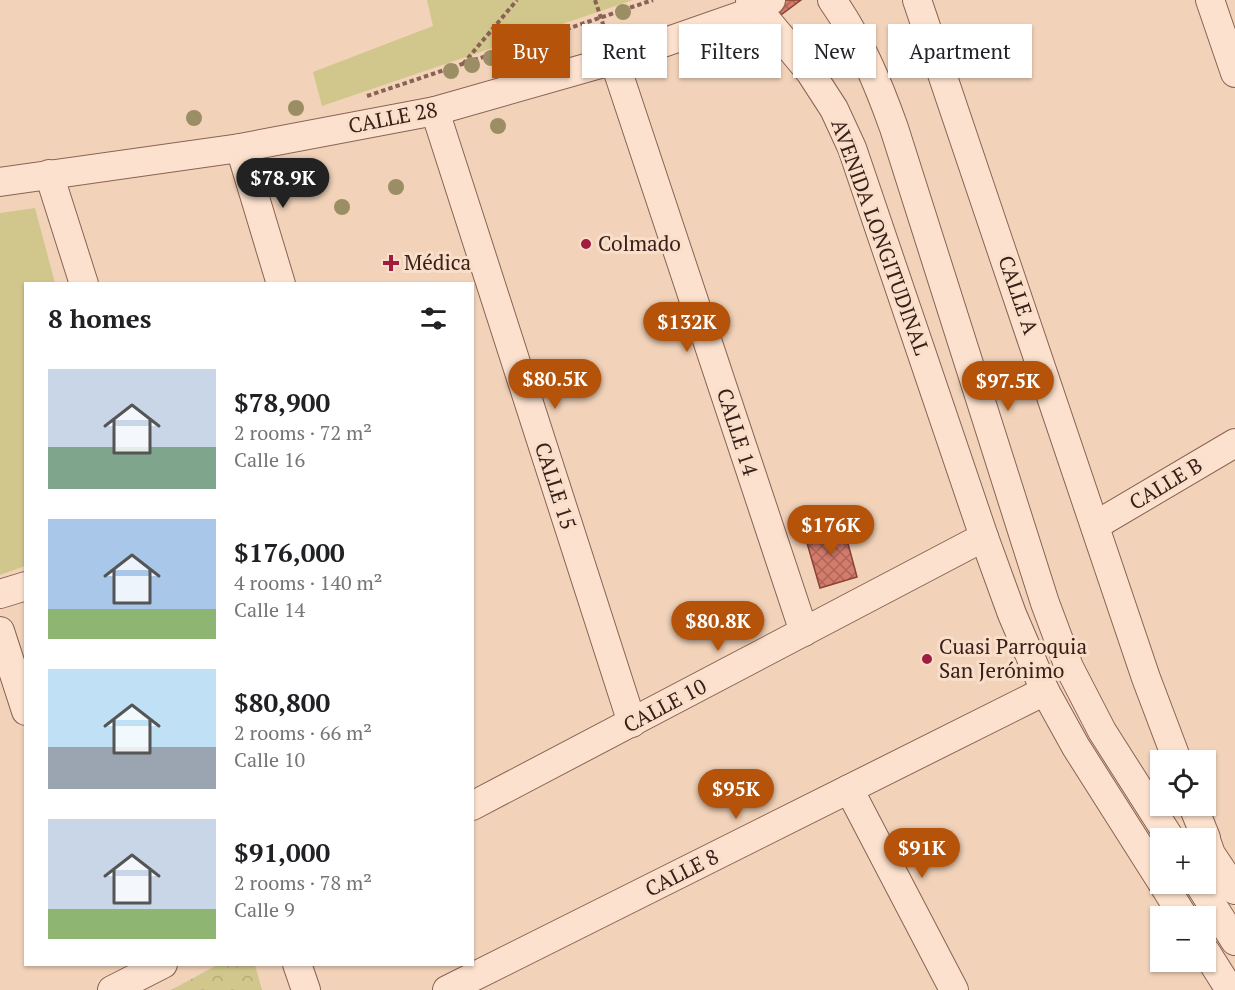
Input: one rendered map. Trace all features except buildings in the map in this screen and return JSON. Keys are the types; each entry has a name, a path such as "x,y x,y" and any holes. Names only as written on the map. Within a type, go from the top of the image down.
{"street":[{"name":"AVENIDA LONGITUDINAL","path":"832,0 861,46 879,85 1045,603 1069,668 1102,731 1164,828"},
{"name":"CALLE A","path":"917,0 1146,678 1173,750"},
{"path":"1210,0 1235,73"},
{"name":"AVENIDA LONGITUDINAL","path":"760,3 834,109 852,148 984,537 1012,614 1045,691 1076,747 1150,863"},
{"name":"CALLE 28","path":"667,39 760,3"},
{"name":"CALLE 28","path":"0,182 240,148 435,111 582,69"},
{"name":"CALLE 14","path":"620,78 804,633"},
{"name":"CALLE 15","path":"435,111 632,723"},
{"path":"240,148 280,282"},
{"path":"49,174 83,282"},
{"name":"CALLE B","path":"1096,525 1235,443"},
{"name":"CALLE 10","path":"474,805 984,537"},
{"path":"0,594 24,587"},
{"path":"0,631 24,705"},
{"name":"CALLE 8","path":"447,990 1045,691"},
{"path":"849,789 954,990"},
{"path":"1216,862 1235,890"},
{"path":"1204,894 1235,941"},
{"path":"111,981 157,966"},
{"path":"298,966 306,990"},
{"path":"1216,968 1230,990"}],"path":[{"path":"463,64 517,0"},
{"path":"595,0 603,24"},
{"path":"361,98 650,0"}],"green space":[{"path":"427,0 633,0 563,24 492,24 492,48 322,106 313,72 433,26"},
{"path":"35,208 55,282 24,282 24,566 0,575 0,213"},
{"path":"215,966 255,966 262,990 171,990"}],"place":[{"name":"Colmado","path":"586,244"},
{"name":"Médica","path":"391,263"},
{"name":"Cuasi Parroquia San Jerónimo","path":"927,659"}]}
